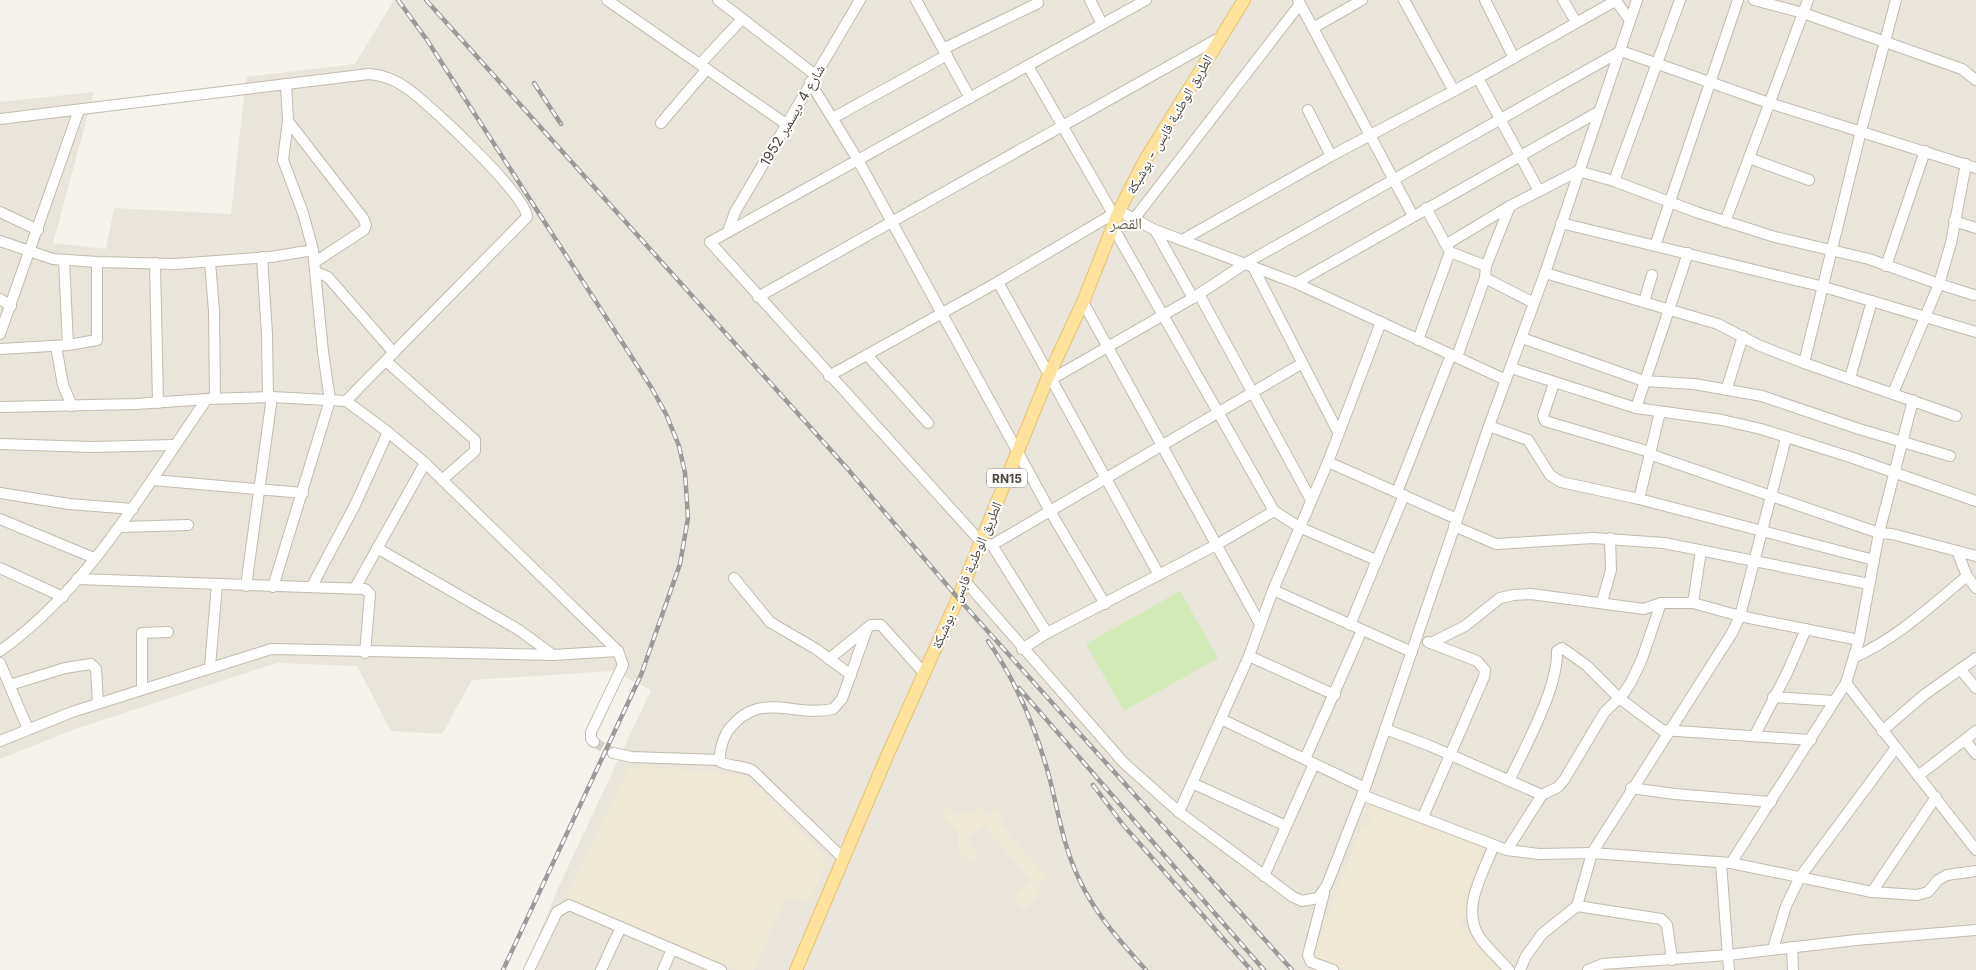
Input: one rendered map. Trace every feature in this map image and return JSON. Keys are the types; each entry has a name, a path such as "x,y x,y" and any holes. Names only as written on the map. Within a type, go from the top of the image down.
{"main road":[{"name":"الطريق الوطنية قابس - بوشبكة","path":"796,970 965,581 987,544 1018,452 1116,218 1144,162 1244,0"}],"street":[{"path":"719,0 812,78 943,313 1050,511 1105,604"},
{"name":"شارع 4 ديسمبر 1952","path":"728,232 735,212 859,0"},
{"path":"916,0 970,98"},
{"path":"1090,0 1102,24"},
{"path":"1047,633 987,544 829,376 710,242 1146,0"},
{"path":"1313,28 1343,5 1362,0"},
{"path":"1404,0 1454,90"},
{"path":"1485,0 1514,58"},
{"path":"1563,0 1576,22"},
{"path":"1184,239 1616,0 1630,20"},
{"path":"1333,970 1311,962 1308,955 1324,893 1364,792 1489,426 1545,273 1598,112 1638,0"},
{"path":"1614,182 1680,0"},
{"path":"1655,246 1738,0"},
{"path":"1754,0 1803,12 1962,69 1976,80"},
{"path":"1725,222 1808,0"},
{"path":"1804,363 1824,287 1830,251 1860,131 1896,0"},
{"path":"613,2 786,124"},
{"path":"1134,219 1299,2 1413,216"},
{"path":"833,118 945,52 1038,3"},
{"path":"661,123 742,19"},
{"path":"758,296 1220,38"},
{"path":"1049,378 1164,315 1392,179 1620,51 1769,103 1925,150 1971,166 1954,221 1952,243 1939,284 1924,316 1894,393"},
{"path":"1028,66 1116,218 1164,315 1274,511 1301,528 1376,560"},
{"path":"0,119 369,74 382,75 408,89 494,168 525,210 526,217 522,224 346,401"},
{"path":"1478,78 1539,191"},
{"path":"273,587 330,400 323,352 313,250 303,213 283,160 288,121 286,84"},
{"path":"0,334 12,306 79,110"},
{"path":"1308,110 1331,156"},
{"path":"1296,283 1598,112"},
{"path":"288,121 333,176 363,218 366,226 364,230 315,267"},
{"path":"1886,266 1925,150"},
{"path":"1748,158 1809,180"},
{"path":"1418,340 1448,248 1510,206 1578,171 1725,222 1830,251 1870,259 1974,295"},
{"path":"1350,625 1485,278 1486,266 1510,206"},
{"path":"1426,208 1448,248 1486,266"},
{"path":"0,212 38,230"},
{"path":"829,376 1116,218 1134,219 1155,230 1184,239 1296,283 1506,380"},
{"path":"1954,221 1976,228"},
{"path":"1562,223 1824,287 1976,332"},
{"path":"1155,230 1252,392 1311,500"},
{"path":"0,241 53,259 155,264 210,262 313,250"},
{"path":"1636,408 1688,253"},
{"path":"246,586 270,397 268,334 262,257"},
{"path":"64,260 68,345"},
{"path":"0,348 56,346 95,342 98,338 97,262"},
{"path":"0,651 27,631 63,596 121,527 174,445 211,398 214,311 210,262"},
{"path":"155,264 158,402"},
{"path":"1249,264 1338,432"},
{"path":"315,267 328,277 390,357 476,442 473,453 442,480"},
{"path":"1545,273 1668,308 1728,328 1804,363 1956,416"},
{"path":"1644,302 1652,275"},
{"path":"1485,278 1534,303"},
{"path":"998,282 1049,378 1159,575"},
{"path":"0,299 12,306"},
{"path":"1850,378 1872,300"},
{"path":"1082,302 1260,624"},
{"path":"1178,812 1249,656 1273,590 1328,462 1381,322"},
{"path":"1727,388 1743,336"},
{"path":"1522,338 1644,380 1727,388 1762,396 1950,456"},
{"path":"56,346 63,385 72,406"},
{"path":"867,355 928,423"},
{"path":"987,544 1050,511 1162,447 1301,364"},
{"path":"1511,368 1636,408 1722,420 1786,438 1976,500"},
{"path":"1554,383 1543,416 1545,421 1650,453 1771,498 1879,533 1892,534 1976,556"},
{"path":"0,406 72,406 211,398 270,397 346,401 388,432 425,463 618,652 624,665 591,732 591,738 594,742"},
{"path":"1729,970 1726,863 1771,802 1846,683 1855,657 1879,533 1913,400"},
{"path":"1639,499 1660,412"},
{"path":"1489,426 1528,440 1546,470 1555,479 1762,530 1874,560"},
{"path":"312,586 355,505 388,432"},
{"path":"1520,970 1526,956 1542,934 1577,906 1592,853 1631,788 1670,731 1732,633 1740,616 1786,438"},
{"path":"0,444 74,447 174,445"},
{"path":"1328,462 1401,493 1496,544 1610,538 1664,543 1869,584"},
{"path":"354,588 425,463"},
{"path":"153,480 303,493"},
{"path":"0,493 69,504 133,509"},
{"path":"1022,649 1047,633 1216,545 1274,511"},
{"path":"0,519 94,558"},
{"path":"121,527 188,524"},
{"path":"1602,602 1611,570 1610,538"},
{"path":"377,548 519,630 553,654"},
{"path":"1693,603 1702,551"},
{"path":"1957,551 1967,576 1976,588"},
{"path":"0,568 63,596"},
{"path":"1855,657 1879,646 1967,576"},
{"path":"734,578 770,622 850,674"},
{"path":"76,579 273,587 365,588 370,594 366,653"},
{"path":"965,581 1022,649 1124,763 1178,812 1264,876 1302,901 1314,900 1324,893"},
{"path":"210,667 217,584"},
{"path":"1273,590 1412,652"},
{"path":"1431,643 1465,626 1500,598 1531,594 1644,609 1661,603 1693,603 1740,616 1859,640"},
{"path":"1507,850 1542,795 1558,787 1564,780 1604,713 1631,682 1642,659 1661,603"},
{"path":"829,659 876,624 881,625 924,673"},
{"path":"720,760 726,735 746,714 757,708 772,706 833,709 842,698 867,629"},
{"path":"1755,736 1773,697 1787,673 1806,629"},
{"path":"1264,876 1286,826 1335,695 1362,630"},
{"path":"142,689 142,633 168,632"},
{"path":"1417,639 1477,661 1485,670 1423,817"},
{"path":"1510,780 1552,683 1558,666 1559,650 1562,648 1586,665 1618,698 1656,727 1670,731 1810,740"},
{"path":"0,741 98,703 271,649 366,653 553,654 618,652"},
{"path":"1249,656 1335,695"},
{"path":"1882,731 1924,695 1976,658"},
{"path":"0,663 28,729"},
{"path":"10,684 65,668 91,664 96,669 98,703"},
{"path":"1960,669 1976,688"},
{"path":"1846,683 1895,749 1936,797 1976,850"},
{"path":"1773,697 1834,701"},
{"path":"1221,719 1310,761 1364,792 1507,850 1539,854 1592,853 1726,863 1800,876 1872,892 1921,895 1928,892 1938,880 1947,875 1976,871"},
{"path":"1385,729 1450,754 1542,795"},
{"path":"1918,776 1976,731"},
{"path":"1965,740 1976,754"},
{"path":"1773,949 1786,906 1800,876 1895,749"},
{"path":"613,753 632,757 720,760 725,764 747,767 844,859"},
{"path":"1192,783 1286,826"},
{"path":"1631,788 1674,794 1771,802"},
{"path":"1872,892 1936,797"},
{"path":"1494,845 1472,904 1470,915 1480,938 1509,970"},
{"path":"528,970 557,912 569,905 721,970"},
{"path":"1577,906 1661,919 1667,925 1672,960"},
{"path":"601,970 621,927"},
{"path":"1588,970 1792,947 1976,930"},
{"path":"1792,947 1793,970"},
{"path":"663,970 672,949"}],"shaded area":[{"path":"394,0 1976,0 1976,970 524,970 559,886 651,690 612,671 472,680 442,734 391,731 357,666 277,663 72,730 0,759 0,102 94,92 53,243 106,249 114,208 231,214 246,77 355,64"},
{"path":"634,765 741,775 759,789 823,855 826,865 810,900 786,897 754,970 736,970 570,900 568,894 627,771"},
{"path":"1370,805 1484,848 1487,854 1461,924 1500,970 1346,970 1312,958 1362,826 1368,825 1370,817 1367,812"},
{"path":"946,806 957,815 971,814 981,807 990,816 995,809 1004,820 999,823 1046,877 1035,889 1041,894 1024,910 1013,899 1031,880 983,825 966,840 979,855 971,863 958,850 958,830 941,815"}],"green space":[{"path":"1180,591 1218,658 1124,711 1086,644"}],"tunnel":[{"path":"594,742 613,753"}],"railway":[{"path":"398,0 427,40 651,387 666,414 679,446 685,473 688,518 680,564 641,675 503,970"},
{"path":"426,0 846,467 958,598 1292,970"},
{"path":"534,83 561,124"},
{"path":"988,641 1008,672 1038,741 1065,841 1073,866 1085,892 1118,938 1146,970"},
{"path":"1019,688 1264,970"},
{"path":"1093,785 1124,826 1251,970"}],"district":[{"name":"القصر","path":"1126,223"}]}
